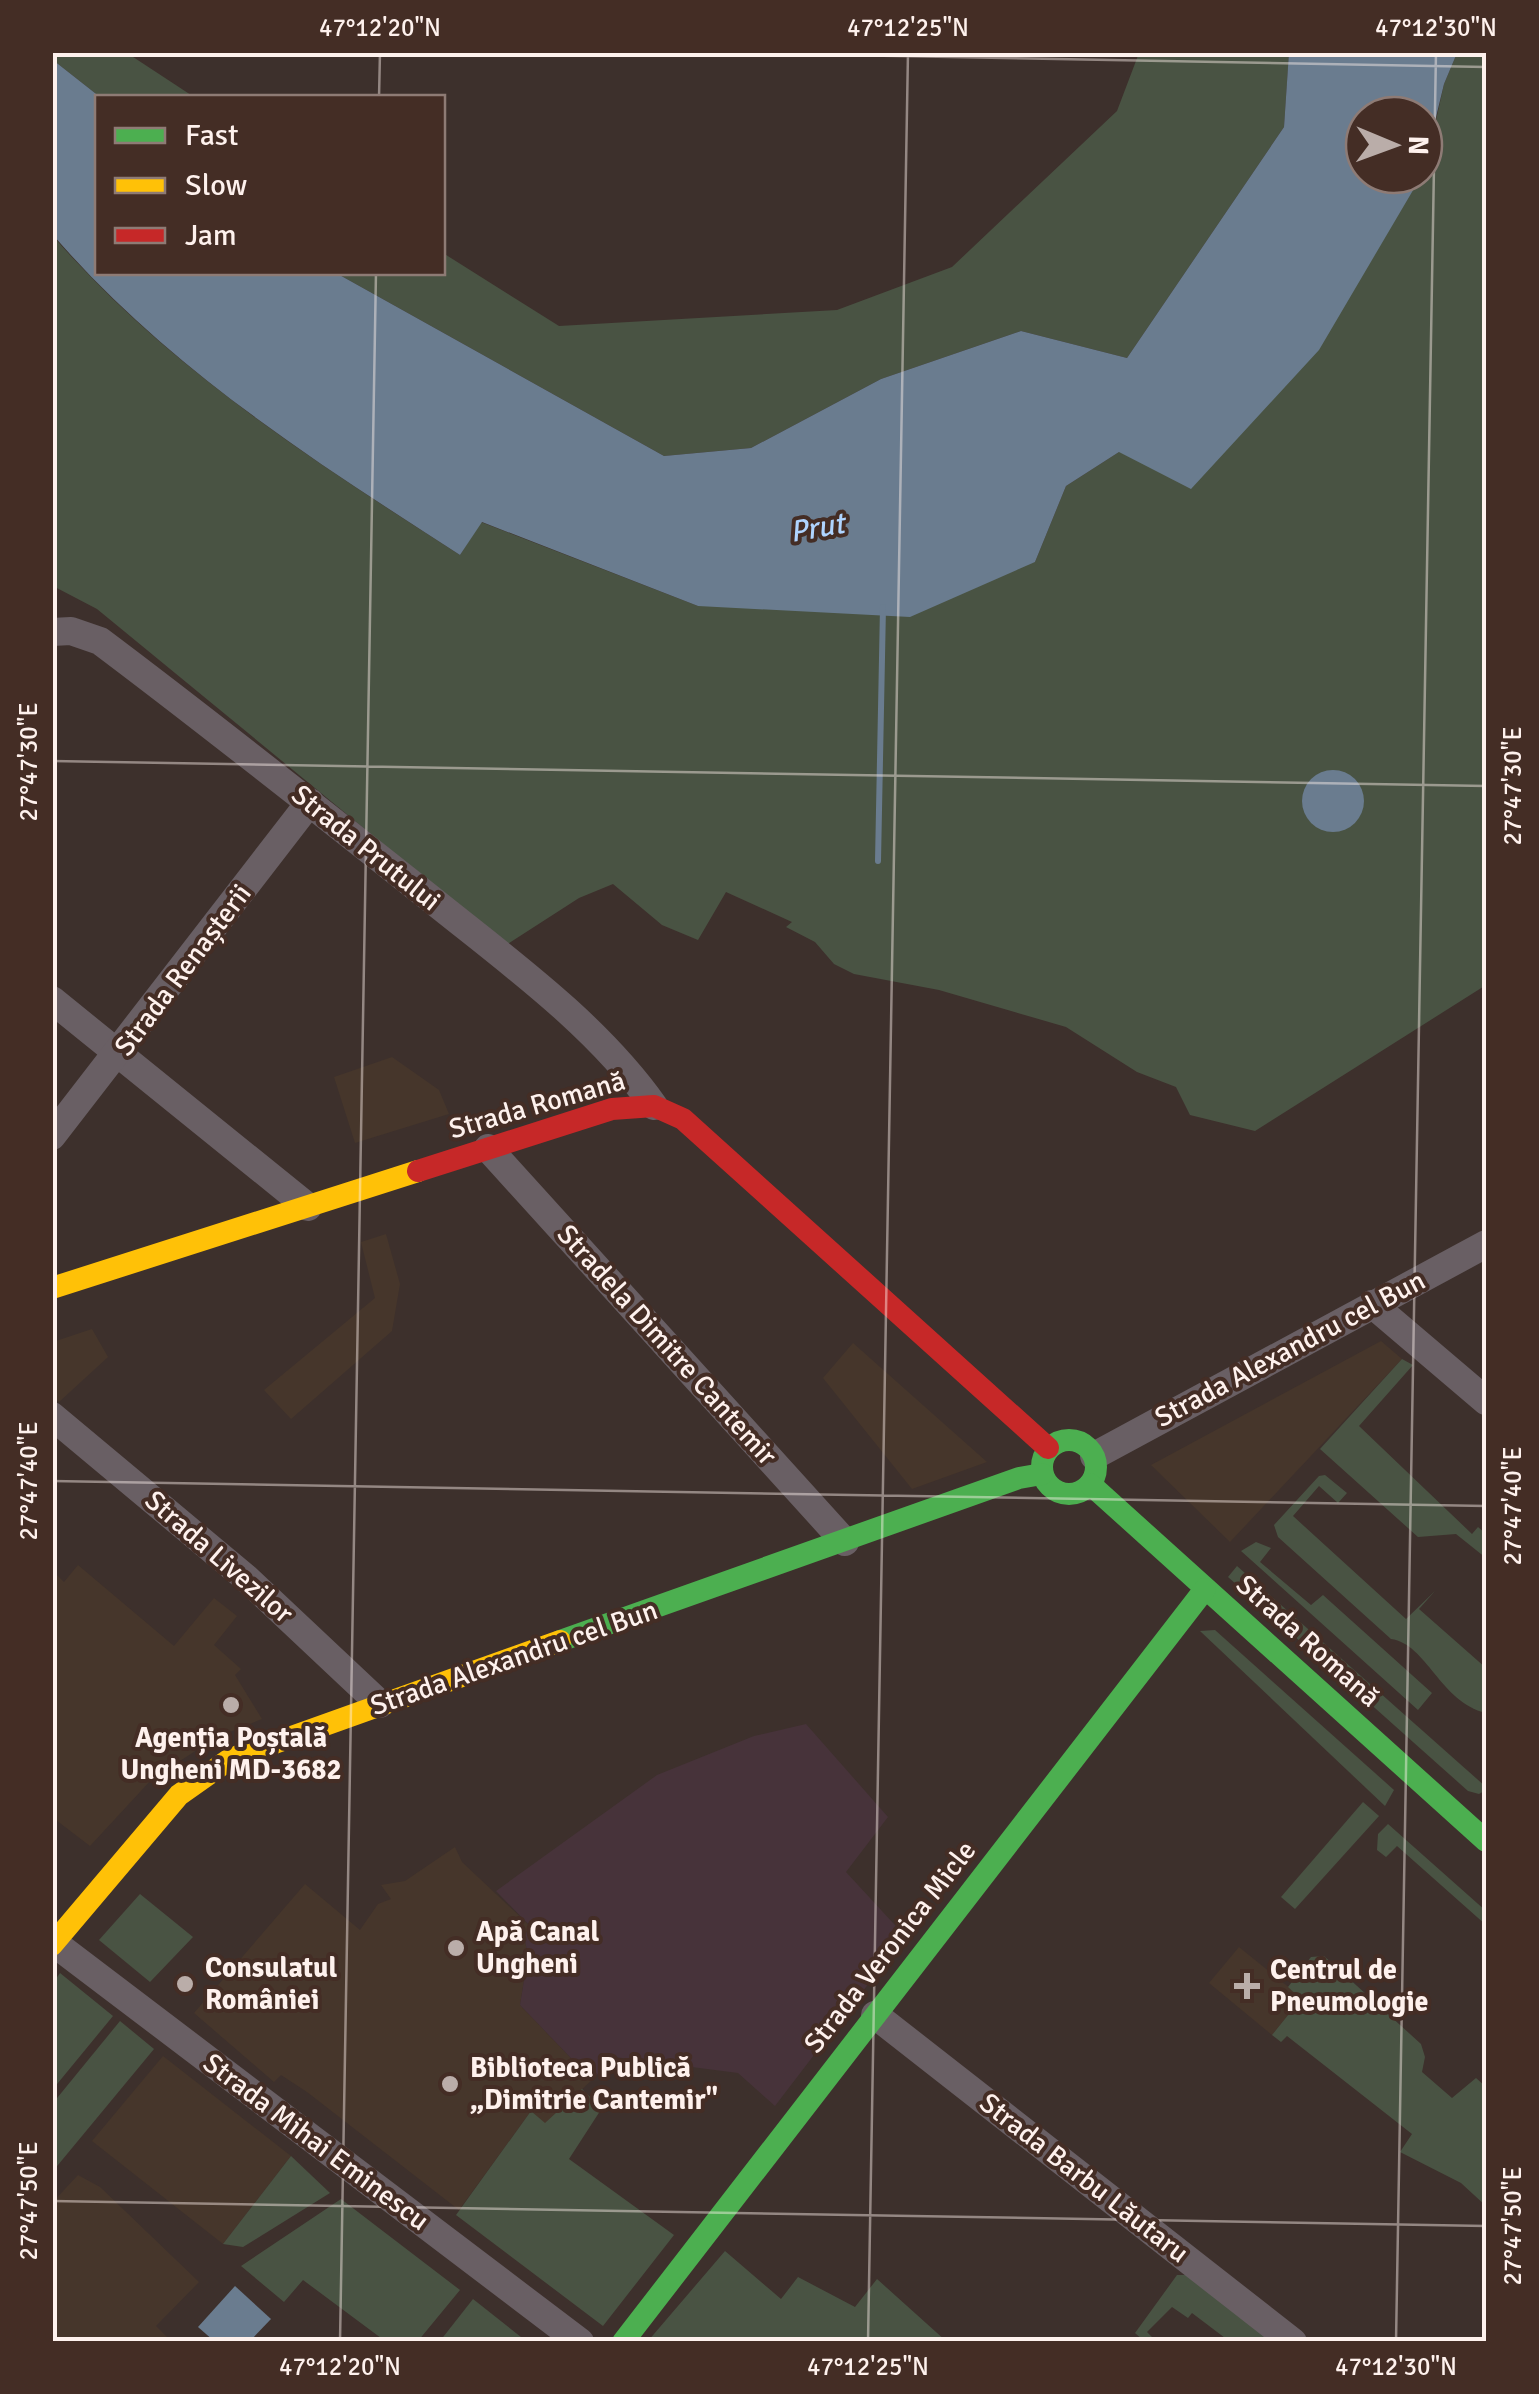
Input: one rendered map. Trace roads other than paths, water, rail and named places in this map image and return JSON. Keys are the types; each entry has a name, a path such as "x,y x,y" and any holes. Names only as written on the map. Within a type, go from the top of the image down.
{"street":[{"name":"Strada Prutului","path":"52,632 71,631 100,640 310,802 494,950 611,1053 654,1106"},
{"name":"Strada Renașterii","path":"52,1136 120,1053 310,802"},
{"path":"52,1000 308,1207"},
{"name":"Strada Romană","path":"52,1288 612,1109 654,1106 683,1119 1048,1448"},
{"name":"Stradela Dimitre Cantemir","path":"488,1148 845,1542"},
{"name":"Strada Alexandru cel Bun","path":"1092,1470 1372,1304 1486,1244"},
{"path":"1372,1304 1486,1401"},
{"name":"Strada Livezilor","path":"52,1416 246,1578 380,1704"},
{"path":"1073,1440 1092,1470 1083,1490 1063,1494 1054,1490 1042,1474 1048,1448 1073,1440"},
{"name":"Strada Romană","path":"1092,1470 1205,1590 1486,1842"},
{"name":"Strada Alexandru cel Bun","path":"53,1944 179,1795 230,1758 1018,1478 1042,1474"},
{"name":"Strada Veronica Micle","path":"623,2342 1205,1590"},
{"name":"Strada Mihai Eminescu","path":"53,1944 580,2342"},
{"name":"Strada Barbu Lăutaru","path":"875,2016 1293,2342"}],"water":[{"name":"Prut","path":"1289,52 1457,53 1441,95 1344,95 1344,195 1410,195 1319,350 1191,489 1119,452 1066,486 1035,562 910,617 698,606 482,522 460,555 297,447 194,370 98,283 53,235 53,60 97,95 95,275 340,275 664,456 751,448 881,379 1021,331 1127,358 1284,127"},
{"path":"1333,770 1355,779 1364,801 1355,823 1333,832 1311,823 1302,801 1311,779"},
{"path":"235,2286 271,2319 250,2341 214,2341 198,2327"}],"waterway":[{"path":"878,861 883,607"}],"place":[{"name":"Agenția Poștală Ungheni MD-3682","path":"231,1705"},
{"name":"Apă Canal Ungheni","path":"456,1948"},
{"name":"Consulatul României","path":"185,1984"},
{"name":"Centrul de Pneumologie","path":"1247,1986"},
{"name":"Biblioteca Publică „Dimitrie Cantemir\"","path":"450,2084"}]}
